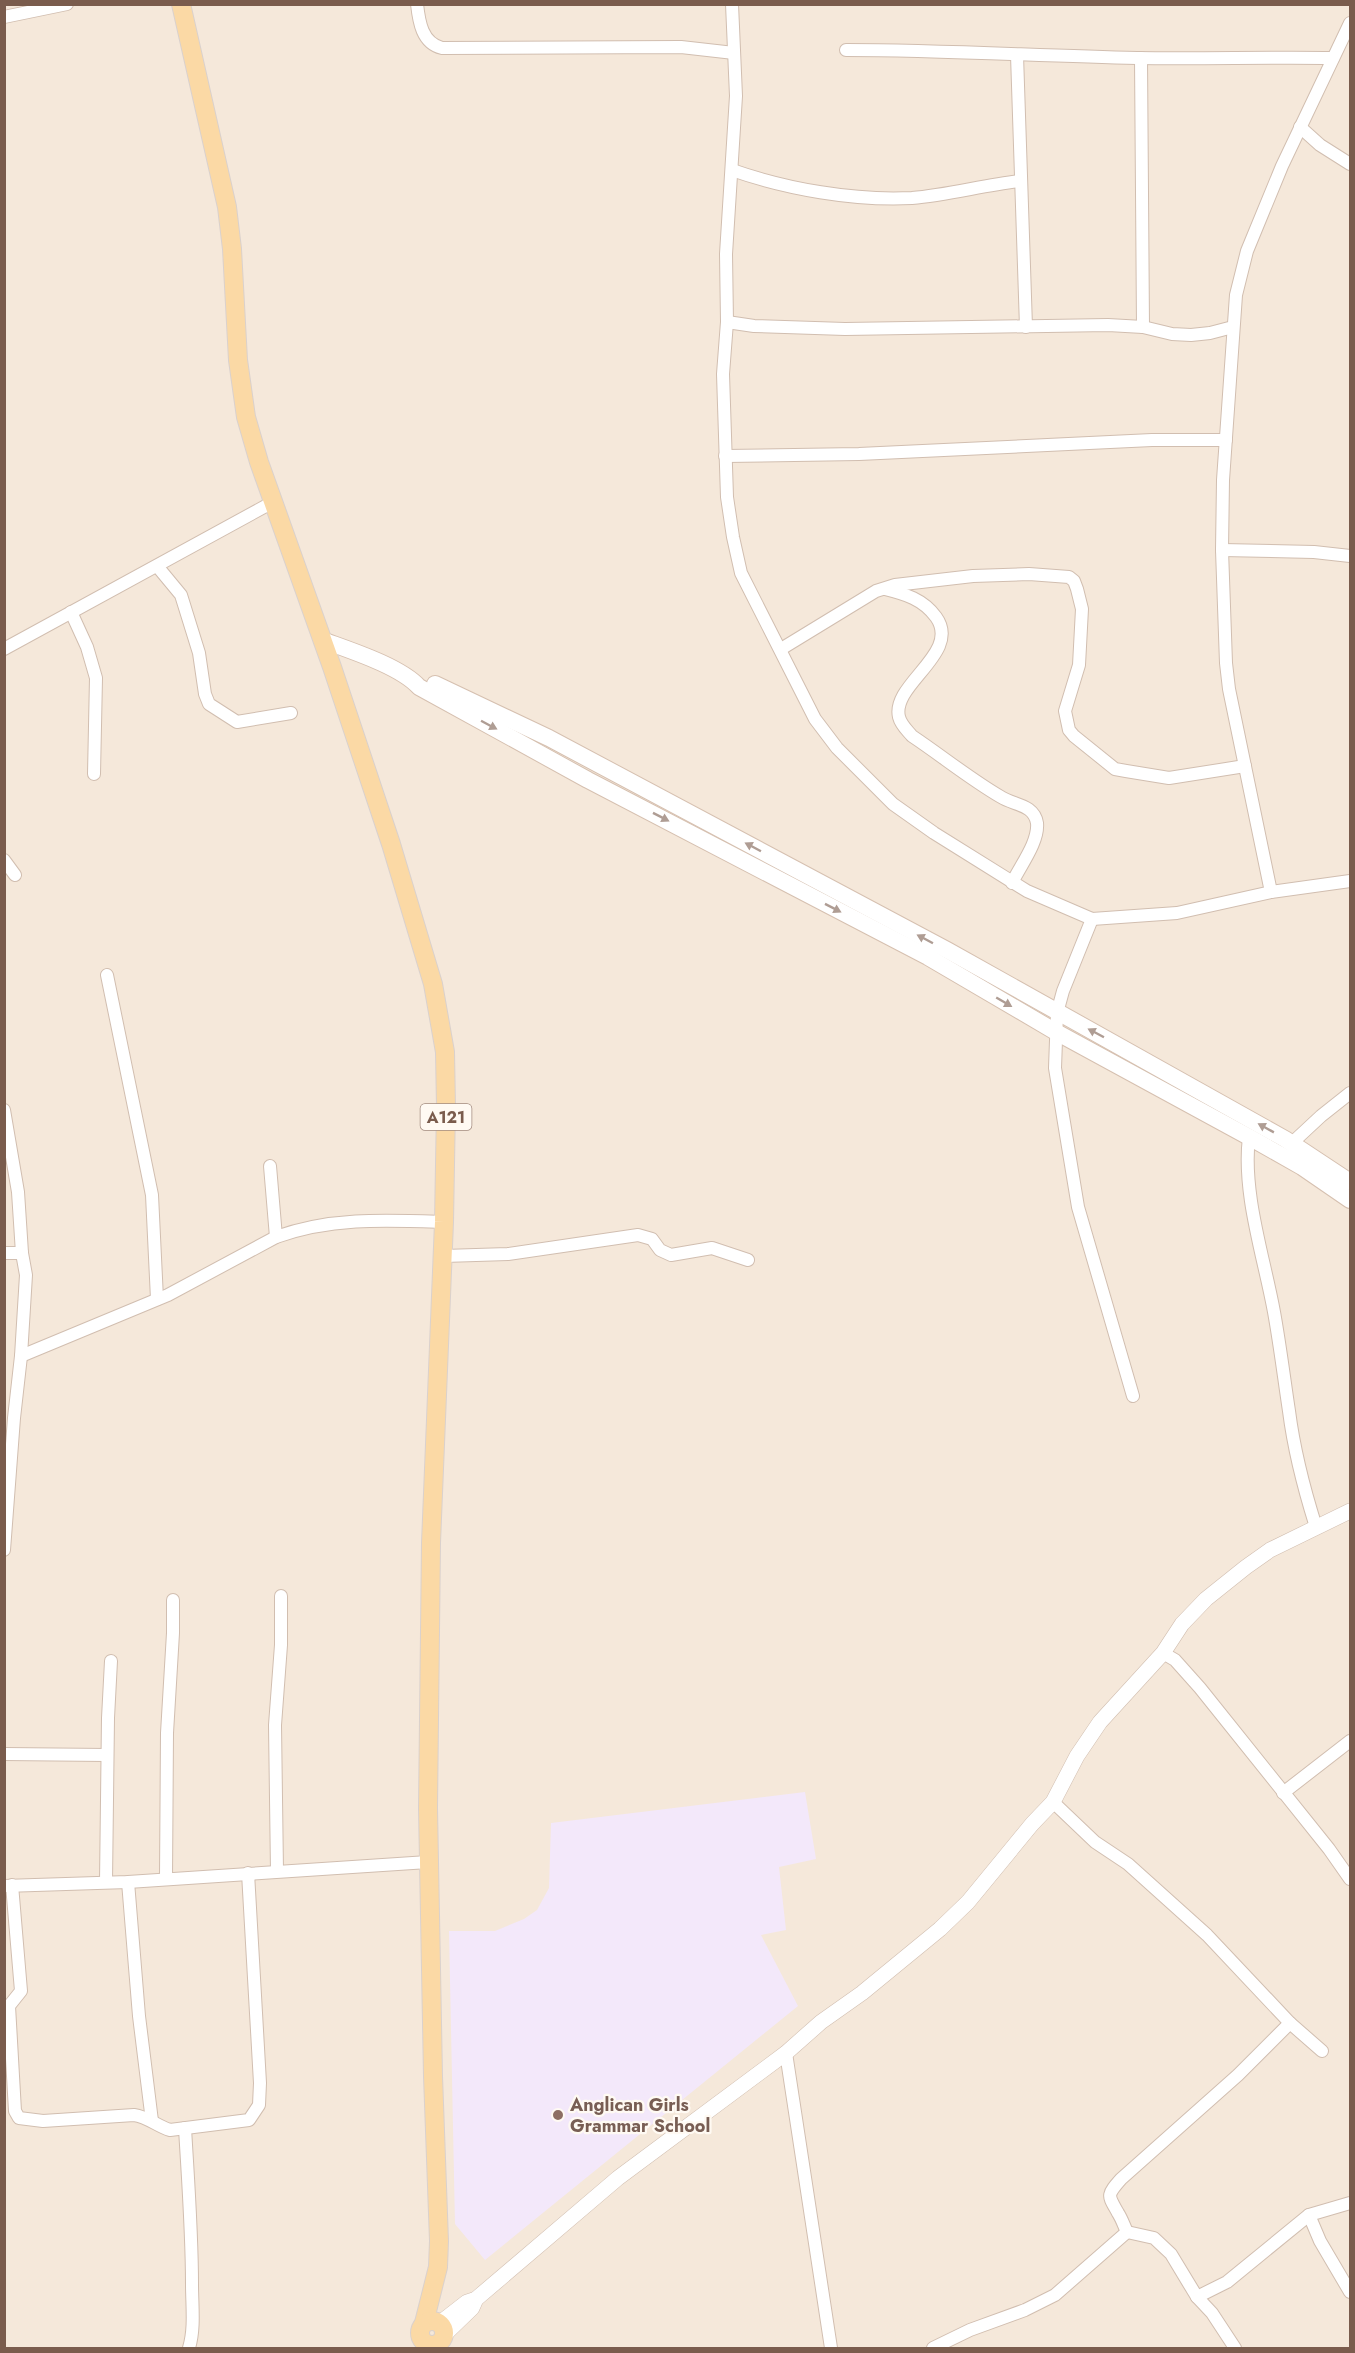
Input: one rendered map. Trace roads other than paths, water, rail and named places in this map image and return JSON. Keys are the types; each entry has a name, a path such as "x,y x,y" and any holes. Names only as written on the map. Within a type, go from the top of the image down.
{"main road":[{"name":"A121","path":"181,4 227,207 232,249 238,360 246,417 258,462 392,844 426,956 445,1052 444,1256 431,1543 428,1862 440,2298 430,2335"},
{"path":"322,640 362,655 412,679 419,687 588,780 928,957 1056,1032 1302,1167 1350,1200"},
{"path":"412,679 422,678 549,738 946,950 1292,1143 1350,1182"}],"street":[{"path":"4,17 66,4"},
{"path":"417,4 424,35 436,46 442,48 681,47 734,53"},
{"path":"732,4 736,96 726,254 727,322 723,374 728,507 732,537 741,573 815,719 859,772 893,804 1012,883 1092,919 1177,913 1271,892 1350,881"},
{"path":"1271,892 1229,689 1226,663 1222,550 1233,327 1236,295 1247,251 1300,127 1350,23"},
{"path":"846,50 923,50 1141,58 1333,58"},
{"path":"1017,55 1026,327"},
{"path":"1141,58 1143,327"},
{"path":"1300,127 1320,145 1350,164"},
{"path":"732,170 756,178 840,195 886,199 915,197 1020,181"},
{"path":"727,322 754,326 845,329 1143,327 1172,334 1210,333 1233,327"},
{"path":"725,456 859,454 1152,440 1226,440"},
{"path":"4,649 273,502"},
{"path":"1222,550 1314,552 1350,556"},
{"path":"158,566 181,595 199,653 204,694 209,704 237,722 291,713"},
{"path":"781,649 884,588 918,581 974,576 1029,574 1069,577 1074,581 1082,609 1079,665 1065,711 1068,730 1115,769 1169,778 1245,766"},
{"path":"884,588 912,596 925,604 940,622 943,631 935,654 914,681 899,706 898,716 903,726 912,736 1003,799 1028,808 1036,819 1037,829 1033,842 1012,883"},
{"path":"71,612 87,647 96,678 94,774"},
{"path":"4,860 15,875"},
{"path":"1092,919 1063,991 1057,1013 1054,1068 1078,1207 1134,1396"},
{"path":"106,975 152,1195 157,1299"},
{"path":"1292,1143 1350,1093"},
{"path":"4,1110 18,1192 22,1253 26,1275 4,1550"},
{"path":"1249,1137 1246,1158 1260,1254 1277,1327 1289,1412 1304,1486 1316,1527"},
{"path":"270,1166 276,1237"},
{"path":"21,1356 157,1299 276,1237 292,1231 387,1219 444,1222"},
{"path":"444,1256 508,1254 638,1235 652,1239 660,1250 671,1255 712,1248 748,1260"},
{"path":"4,1253 22,1253"},
{"path":"430,2335 472,2308 476,2299 618,2178 786,2053 940,1929 968,1902 1053,1802 1077,1756 1100,1722 1163,1653 1182,1624 1206,1599 1270,1550 1350,1511"},
{"path":"278,1871 275,1725 281,1645 281,1596"},
{"path":"166,1879 167,1733 173,1634 172,1600"},
{"path":"1163,1653 1175,1660 1200,1688 1329,1849 1350,1879"},
{"path":"106,1882 107,1755 111,1661"},
{"path":"1283,1793 1350,1741"},
{"path":"4,1754 107,1755"},
{"path":"1053,1802 1095,1842 1128,1864 1207,1935 1290,2023 1322,2051"},
{"path":"248,1873 260,2083 259,2105 249,2120 170,2130 134,2115 43,2121 19,2118 15,2111 9,2006 19,1995 21,1982 8,1886 128,1882 166,1879 248,1873 278,1871 428,1862"},
{"path":"128,1882 139,2016 152,2121"},
{"path":"4,1996 19,1995"},
{"path":"1127,2232 1110,2202 1111,2190 1238,2075 1290,2023"},
{"path":"786,2053 831,2349"},
{"path":"185,2128 192,2260 193,2325 189,2349"},
{"path":"1197,2297 1227,2282 1309,2215 1350,2203"},
{"path":"1309,2215 1320,2241 1350,2292"},
{"path":"1127,2232 1154,2238 1171,2254 1197,2297 1212,2313 1235,2349"},
{"path":"933,2349 970,2330 1025,2310 1055,2295 1127,2232"}],"place":[{"name":"Anglican Girls Grammar School","path":"558,2115"}]}
